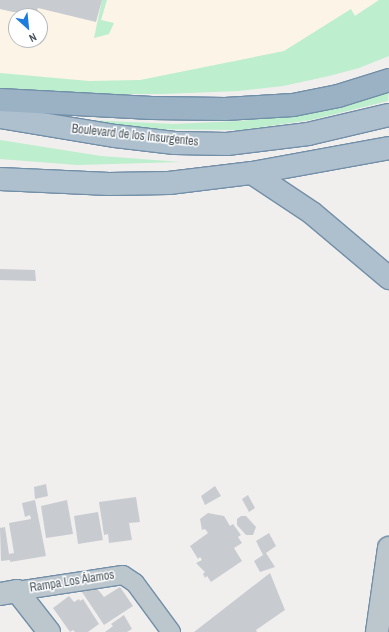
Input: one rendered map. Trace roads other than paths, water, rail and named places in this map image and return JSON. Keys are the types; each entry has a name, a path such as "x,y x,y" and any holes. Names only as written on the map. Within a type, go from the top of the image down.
{"highway":[{"path":"0,100 152,108 225,109 293,105 338,96 389,80"}],"main road":[{"name":"Boulevard de los Insurgentes","path":"0,117 115,136 175,143 227,144 308,134 389,115"},
{"path":"0,179 109,184 161,183 252,173 389,148"},
{"path":"252,173 312,213 389,278"}],"street":[{"path":"377,632 389,548"},
{"name":"Rampa Los Álamos","path":"8,592 123,575 135,582 171,632"},
{"path":"8,592 49,632"}]}
